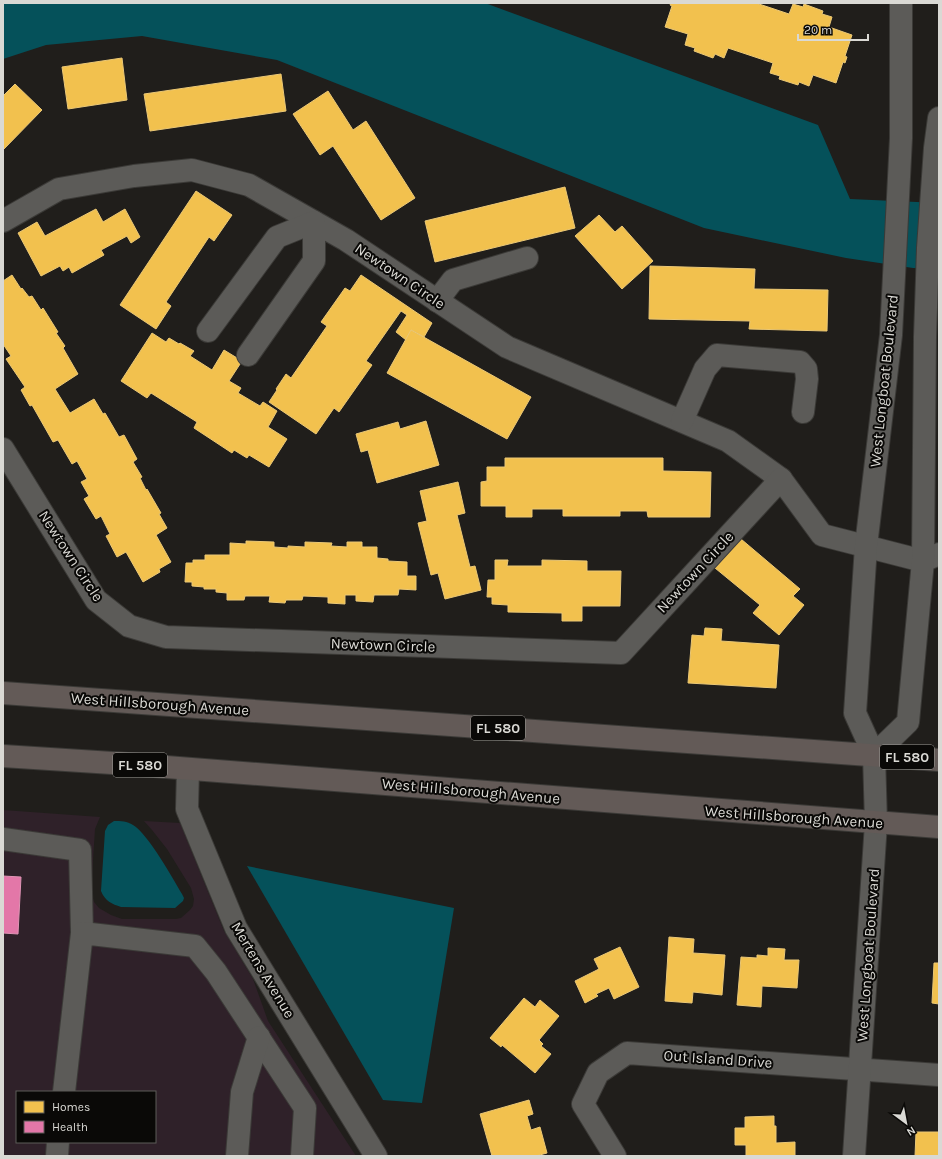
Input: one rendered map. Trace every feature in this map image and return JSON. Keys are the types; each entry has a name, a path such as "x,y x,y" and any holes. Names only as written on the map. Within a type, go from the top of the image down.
{"main road":[{"name":"West Hillsborough Avenue","path":"3,693 939,760"},
{"name":"West Hillsborough Avenue","path":"3,756 939,827"}],"street":[{"name":"West Longboat Boulevard","path":"854,1156 876,823 874,755 855,713 866,546 891,335 901,138 901,3"},
{"path":"874,755 908,722 931,558 924,337 928,248 935,148 939,118"},
{"name":"Newtown Circle","path":"3,221 59,189 134,176 192,170 249,185 346,240 507,347 728,441 781,479 822,534 866,546 931,558"},
{"path":"208,331 277,237 314,222 314,262 248,355"},
{"path":"437,301 453,280 527,258"},
{"path":"682,422 705,369 717,355 800,362 806,369 807,378 802,412"},
{"name":"Newtown Circle","path":"3,449 96,600 129,626 166,637 621,653 781,479"},
{"name":"Mertens Avenue","path":"188,769 187,809 236,928 376,1156"},
{"path":"3,839 80,850 82,932 64,1091"},
{"path":"82,932 196,946 216,972 305,1108 302,1156"},
{"path":"237,1156 242,1092 259,1038"},
{"name":"Out Island Drive","path":"615,1156 583,1104 598,1073 627,1053 939,1074"},
{"path":"57,1156 58,1143"}],"shaded area":[{"path":"3,810 100,817 95,829 91,892 94,902 99,908 122,919 176,919 181,918 193,906 194,899 191,888 167,849 144,821 180,823 224,931 253,979 268,1021 356,1156 3,1156"}],"water":[{"path":"3,3 485,3 818,125 850,199 939,203 939,269 913,268 846,258 704,228 277,60 142,36 46,45 3,59"},
{"path":"114,821 122,821 133,825 146,837 184,898 183,901 175,908 121,907 107,900 101,891 105,831 108,825"},
{"path":"247,866 454,908 422,1103 383,1100"}],"building: Homes":[{"path":"671,3 756,3 789,14 793,4 803,7 804,4 823,11 822,14 832,17 829,27 852,35 845,56 847,57 845,63 843,62 836,83 813,75 809,86 799,82 798,85 779,79 780,76 770,73 773,63 728,48 724,58 715,54 713,58 694,51 695,48 685,45 688,34 665,27 672,6 670,5"},
{"path":"122,58 127,100 68,109 62,67"},
{"path":"281,74 286,111 150,131 144,94"},
{"path":"15,84 42,110 3,150 3,96"},
{"path":"328,91 353,130 366,121 415,198 381,220 333,146 320,155 293,114"},
{"path":"565,187 575,228 435,262 425,221"},
{"path":"196,191 232,215 214,241 209,237 166,302 171,306 156,329 120,305"},
{"path":"96,209 103,222 125,209 140,237 131,243 127,236 101,250 104,255 72,273 69,267 63,271 60,266 41,276 18,233 37,222 45,236"},
{"path":"599,215 615,232 622,226 653,261 622,289 575,236"},
{"path":"650,266 755,269 754,289 828,290 827,331 749,329 750,321 649,319"},
{"path":"12,275 21,289 22,288 29,297 32,296 41,310 43,308 58,332 56,333 65,346 63,348 78,374 55,389 70,413 94,399 103,414 105,413 119,437 124,435 137,459 133,462 142,477 140,478 161,513 159,514 167,528 156,535 171,562 159,569 160,572 143,582 126,552 117,557 106,536 110,534 101,516 96,519 84,499 89,496 81,482 87,479 77,461 72,464 58,440 53,442 32,405 30,406 21,390 25,387 6,359 11,356 3,344 3,281"},
{"path":"361,275 432,323 424,337 411,330 406,340 396,332 407,315 401,311 366,361 372,365 339,412 334,408 316,434 269,402 286,374 291,378 327,326 321,322 345,288 350,291"},
{"path":"411,330 531,397 507,439 387,373"},
{"path":"152,333 166,342 169,338 194,351 190,356 212,370 224,350 242,361 229,381 241,388 238,393 260,406 263,402 277,411 268,427 287,439 269,467 249,455 247,458 234,450 232,453 194,428 197,422 151,393 147,398 121,381"},
{"path":"426,421 439,465 377,483 368,450 361,452 356,434 398,422 400,429"},
{"path":"505,458 663,458 663,471 711,472 710,517 648,517 647,511 620,511 620,516 563,516 563,509 532,509 532,517 506,517 506,506 481,506 481,482 487,481 487,467 505,467"},
{"path":"458,482 465,513 457,515 470,567 475,566 481,590 445,599 438,573 431,575 418,523 427,521 420,491"},
{"path":"741,539 800,589 793,596 804,605 779,635 753,613 760,605 715,568"},
{"path":"246,541 274,542 274,547 288,548 288,546 305,547 305,542 332,543 331,546 347,547 347,542 362,542 362,547 377,547 377,558 388,559 388,561 407,562 407,576 416,576 416,590 399,589 398,595 374,595 373,602 356,601 356,595 345,595 345,604 328,603 328,597 303,596 302,600 286,600 285,603 269,602 270,596 245,596 244,600 227,600 227,593 216,592 216,589 204,589 204,587 192,586 192,582 185,582 186,563 193,563 193,560 205,560 205,555 230,555 230,543 246,544"},
{"path":"495,560 508,560 507,566 542,566 542,560 587,561 587,571 621,571 620,606 582,606 582,621 562,621 562,613 508,612 508,605 492,604 492,597 487,597 488,580 495,580"},
{"path":"705,628 722,629 721,641 779,645 776,688 688,683 692,635 704,636"},
{"path":"669,937 694,939 693,953 725,955 722,995 693,992 692,1003 665,1001"},
{"path":"620,947 639,987 614,999 609,988 596,994 598,996 585,1003 575,981 599,969 594,959"},
{"path":"768,948 785,949 784,960 799,960 797,988 762,986 761,1007 737,1005 741,957 757,958 757,955 768,956"},
{"path":"934,963 939,963 939,1004 932,1003"},
{"path":"524,998 535,1007 540,1000 559,1016 539,1040 543,1044 541,1046 551,1054 535,1073 502,1045 501,1047 490,1038"},
{"path":"529,1100 533,1114 527,1116 531,1130 540,1127 547,1153 536,1156 492,1156 480,1114"},
{"path":"774,1116 774,1126 776,1126 776,1143 795,1142 795,1156 746,1156 746,1145 735,1145 735,1128 745,1128 745,1117"},
{"path":"916,1132 939,1132 939,1156 915,1156"}],"building: Health":[{"path":"3,876 21,877 18,934 3,933"}]}
